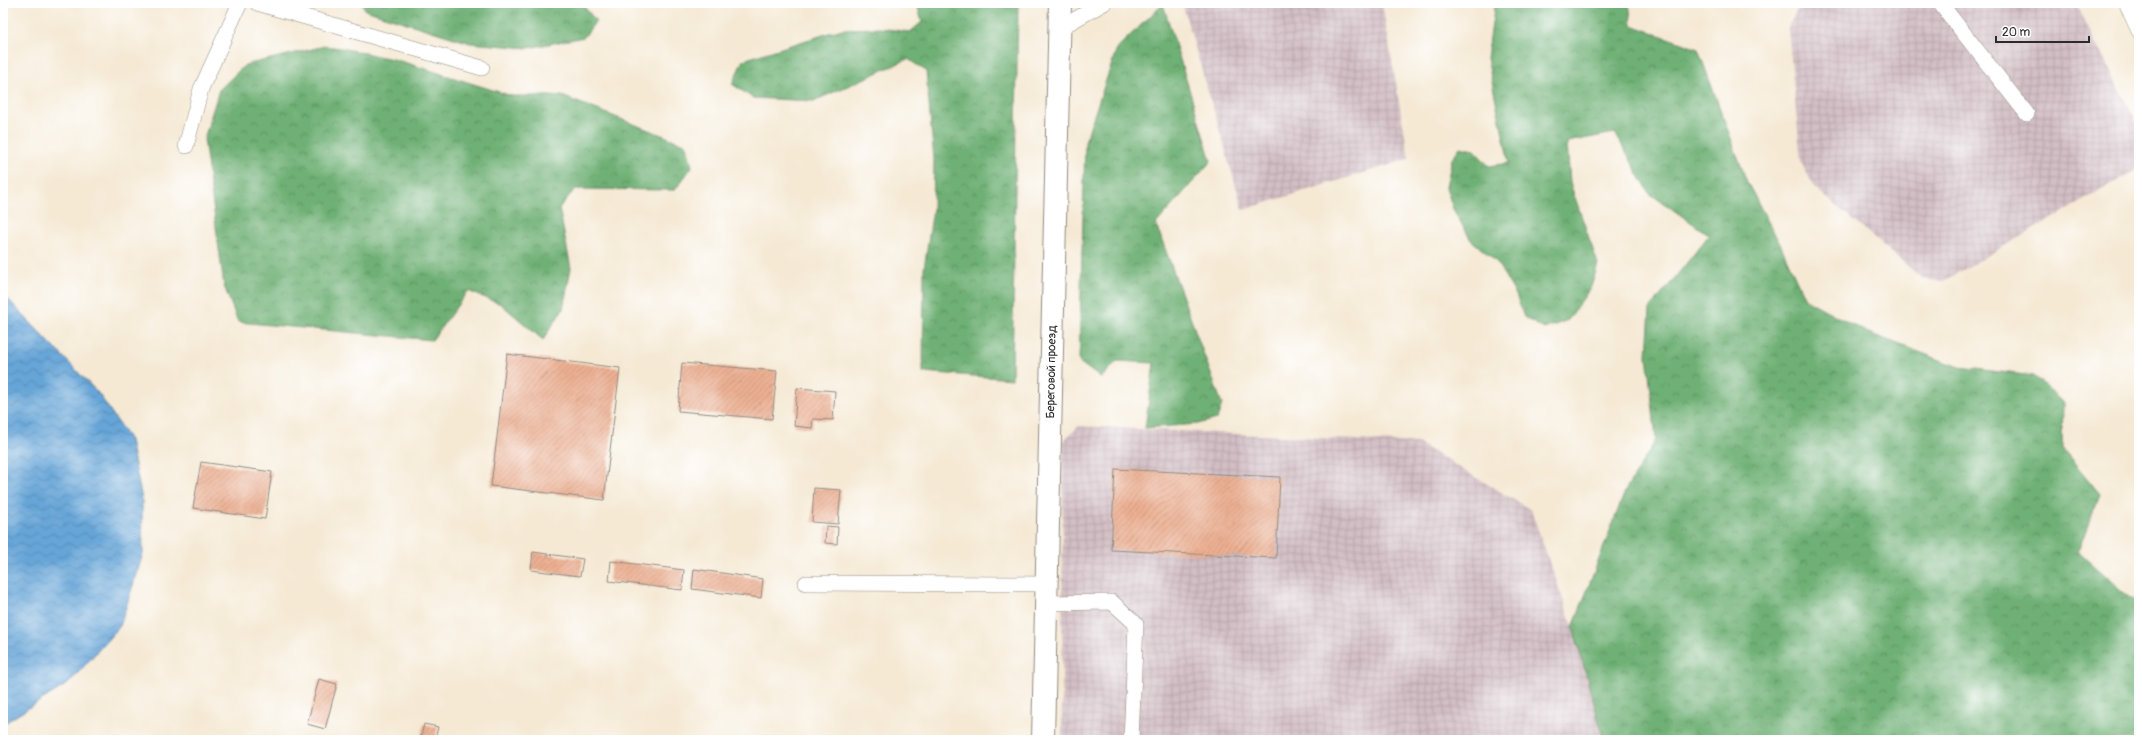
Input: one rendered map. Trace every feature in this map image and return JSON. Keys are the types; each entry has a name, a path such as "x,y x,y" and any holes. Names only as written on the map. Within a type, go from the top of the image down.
{"street":[{"name":"Береговой проезд","path":"1043,740 1060,3"}],"lane":[{"path":"186,146 201,89 240,3"},
{"path":"257,3 482,68"},
{"path":"1060,28 1104,3"},
{"path":"1940,3 2027,114"},
{"path":"2126,3 2139,31"},
{"path":"806,583 1046,593 1112,602 1136,624 1131,740"}],"shaded area":[{"path":"1182,3 1382,3 1409,159 1243,210"},
{"path":"1801,3 2076,3 2139,127 2139,157 2136,170 1942,282 1922,278 1814,187 1801,162 1788,27"},
{"path":"1079,426 1418,443 1531,510 1573,627 1604,740 1062,740 1063,441"}],"green space":[{"path":"362,3 581,3 596,21 584,37 528,48 470,43 365,10"},
{"path":"911,3 1018,3 1012,379 923,372 924,269 933,209 934,160 926,71 908,59 814,101 753,98 732,84 743,60 842,29 879,28 910,32 922,22 918,8"},
{"path":"1495,3 1629,3 1632,25 1698,49 1747,182 1781,246 1805,299 1866,332 1959,367 2034,376 2063,403 2062,448 2100,494 2078,551 2139,605 2139,740 1604,740 1573,627 1626,489 1656,440 1647,355 1650,309 1709,235 1649,193 1615,133 1567,142 1570,183 1598,264 1591,287 1568,320 1544,329 1524,317 1516,295 1496,261 1471,240 1453,209 1446,187 1452,159 1460,147 1474,150 1489,166 1509,163 1487,58"},
{"path":"1163,4 1211,161 1156,224 1222,404 1217,419 1198,424 1145,428 1154,363 1117,361 1101,378 1079,362 1085,142 1117,48"},
{"path":"325,46 397,60 512,96 562,96 687,145 692,167 675,190 575,189 559,208 571,268 563,309 543,340 501,304 468,291 432,340 238,322 224,286 204,139 219,90 245,65"}],"water":[{"path":"3,294 99,394 130,440 142,499 143,554 120,626 69,683 3,724"}],"building":[{"path":"507,354 620,368 604,500 491,486"},
{"path":"682,363 777,371 772,419 678,411"},
{"path":"797,388 835,391 833,420 813,419 812,428 794,426"},
{"path":"201,462 272,472 265,519 193,508"},
{"path":"1115,469 1280,477 1276,558 1111,550"},
{"path":"814,488 841,490 838,524 812,522"},
{"path":"826,526 838,527 837,544 825,543"},
{"path":"533,552 583,559 580,576 531,570"},
{"path":"611,561 684,570 682,590 609,581"},
{"path":"694,569 763,579 761,598 692,589"},
{"path":"319,679 337,684 325,729 307,724"},
{"path":"424,724 438,727 435,740 420,740"}]}
